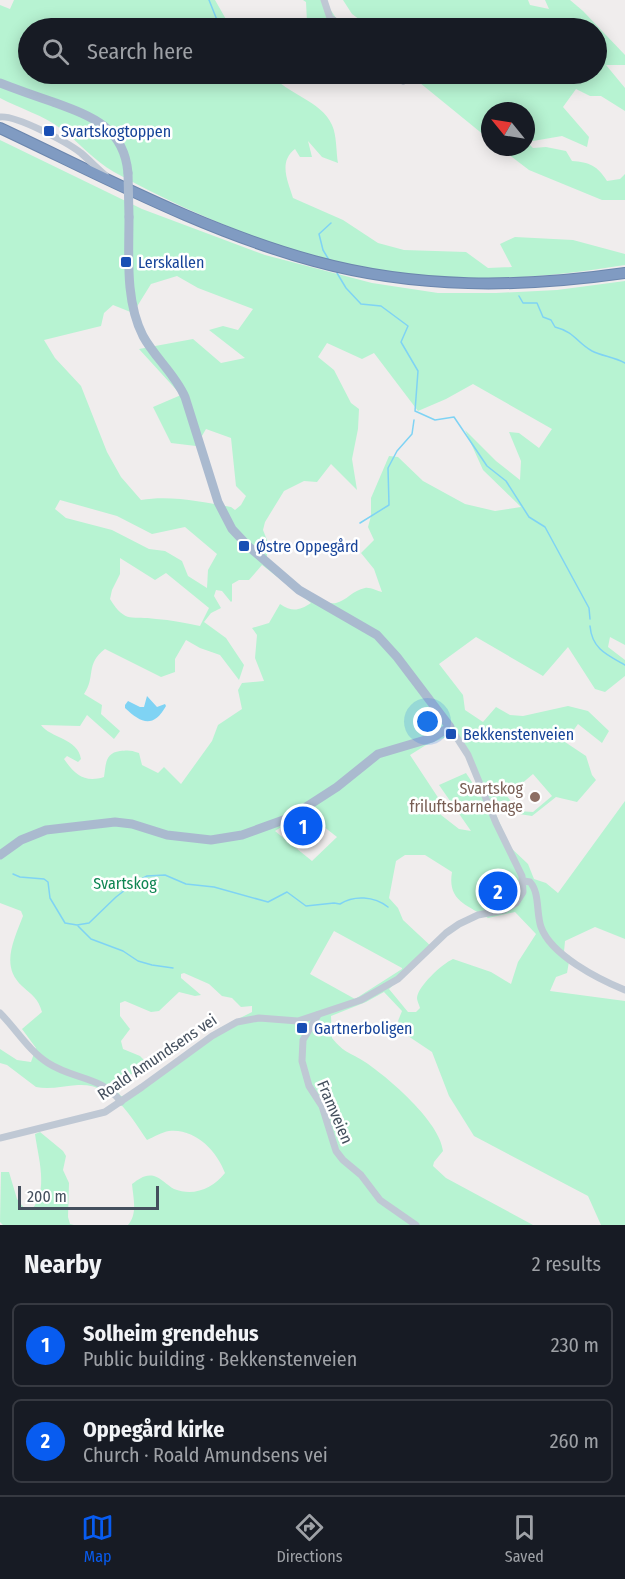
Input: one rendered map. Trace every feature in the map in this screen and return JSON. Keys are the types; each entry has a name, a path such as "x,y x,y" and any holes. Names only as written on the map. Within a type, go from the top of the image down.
{"highway":[{"path":"0,130 220,230 314,261 362,272 417,280 502,285 625,275"},
{"path":"0,130 220,233 283,256 343,272 417,284 480,288 566,285 625,275"}],"main road":[{"path":"0,83 82,113 101,123 121,146 128,173 130,282 137,319 148,344 182,389 218,502 228,524 244,543 299,590 377,635 397,657 450,727 432,738 378,754 337,787 289,818 242,835 211,840 167,835 132,824 115,822 46,830 21,840 0,855"}],"street":[{"path":"324,0 330,18"},
{"path":"0,117 12,118 71,146 112,181"},
{"path":"450,727 468,755 498,828 524,881 533,885 538,919 546,938 566,956 596,977 625,990"},
{"name":"Roald Amundsens vei","path":"0,1138 93,1116 110,1109 212,1036 237,1022 266,1018 293,1021 361,1000 386,987 459,924 478,915 513,906 522,895 524,881"},
{"path":"0,1013 46,1062 71,1074 101,1083 111,1089 121,1102"},
{"name":"Framveien","path":"318,1015 303,1040 302,1061 309,1086 322,1106 336,1151 361,1175 380,1200 416,1225"}],"green space":[{"path":"14,0 215,0 225,18 18,18 18,84 282,84 327,117 335,134 338,163 322,157 308,141 312,157 300,157 295,149 290,154 286,166 293,198 343,220 378,243 404,250 466,252 488,268 512,267 500,244 515,237 573,240 625,254 625,265 510,278 464,279 399,274 356,267 271,243 189,210 114,172 55,124 0,98 0,5 10,9"},
{"path":"303,0 324,0 336,18 307,18 306,2"},
{"path":"343,0 528,0 530,5 549,9 545,0 570,0 590,18 357,18"},
{"path":"607,36 625,55 625,65 607,65"},
{"path":"607,66 625,88 625,111 601,96 590,96 576,89 563,107 589,137 587,147 562,136 535,141 535,102 481,102 481,133 421,84 607,84"},
{"name":"Svartskog","path":"0,140 142,209 265,255 372,283 438,293 496,293 557,290 625,281 625,645 610,637 608,647 625,660 625,676 605,692 595,689 568,647 543,676 476,637 439,664 463,695 465,710 483,722 496,707 510,715 523,716 568,706 588,711 609,731 602,743 578,724 565,742 586,756 596,780 577,802 556,797 532,816 494,810 510,847 528,864 534,879 546,883 558,893 625,801 625,939 595,927 565,941 564,952 570,956 567,973 556,977 550,991 625,1001 625,1225 601,1225 588,1196 474,1136 449,1096 432,1052 405,1034 398,1021 402,1011 384,992 331,1016 332,1038 344,1050 387,1079 423,1114 433,1127 443,1151 433,1166 446,1178 533,1225 128,1225 134,1211 132,1184 140,1179 154,1176 174,1189 189,1192 209,1187 225,1173 211,1149 188,1133 169,1131 147,1140 119,1102 101,1089 78,1085 36,1087 7,1065 0,1063 0,1049 17,1060 31,1062 36,1048 22,1029 42,1012 37,1000 15,978 10,961 13,943 23,916 21,911 0,903","holes":["177,276 198,288 253,309 238,330 223,326 209,330 245,358 221,363 193,339 139,349 181,395 153,407 171,443 196,446 206,429 231,438 236,486 246,496 235,510 231,507 186,500 164,498 141,500 121,477 107,452 81,386 55,358 44,340 101,326 104,313 113,305 133,313 151,284","327,343 362,359 374,353 418,411 473,384 552,429 539,448 519,433 509,432 521,461 520,480 496,461 465,430 483,470 521,507 495,511 465,504 423,481 398,457 389,456 371,498 371,516 368,527 374,540 361,553 374,569 382,592 365,588 340,602 329,603 300,586 267,558 267,540 263,530 265,522 284,491 304,481 317,482 331,464 357,490 352,459 359,409 351,403 334,370 318,357","60,500 117,516 152,534 185,527 217,554 208,570 207,588 188,576 182,561 165,551 149,549 112,530 66,518 55,509","120,558 155,580 166,573 209,608 200,626 130,617 121,613 110,599 120,574","262,565 311,603 296,610 280,604 269,623 252,628 257,635 255,658 264,681 242,683 238,690 242,709 218,725 212,741 181,784 164,767 158,773 142,765 139,753 130,750 111,754 106,764 104,777 91,779 76,773 64,759 67,756 78,762 81,759 79,752 69,742 41,725 80,726 87,715 114,739 120,731 101,714 102,705 84,694 90,682 95,660 105,649 161,677 175,672 175,659 186,640 220,655 239,680 244,665 226,638 204,622 211,613 221,608 214,596 216,590 222,591 232,601 232,584 239,580 249,580","451,735 466,754 483,799 466,773 439,785 471,831 459,829 441,815 439,799 410,755 426,745","533,774 552,796 533,812 518,811 507,796","305,812 337,837 312,861 275,831","405,855 425,855 452,872 453,890 460,901 488,918 515,912 536,934 518,962 511,984 491,972 453,959 437,970 418,993 420,1008 416,1012 408,1012 389,989 433,948 403,920 398,908 389,898 396,861","334,931 402,969 355,999 310,974","184,973 209,984 222,996 232,998 241,1007 252,1006 252,1012 220,1028 125,1096 121,1096 113,1087 147,1063 140,1056 123,1049 121,1041 130,1029 120,1016 120,1003 125,1001 151,1012 159,1011 179,992 195,996 201,995 181,978 181,974"]},
{"path":"546,147 566,151 572,161 592,166 607,181 620,179 625,174 625,200 602,200 529,170 511,156 535,156 535,148"},
{"path":"40,1132 66,1156 63,1170 69,1183 68,1217 70,1224 74,1225 3,1225 0,1222 1,1172 9,1172 17,1199 24,1208 32,1209 37,1202 41,1173 35,1134"}],"water":[{"path":"147,696 157,707 165,704 166,706 152,721 142,720 125,708 128,701 144,707"}],"waterway":[{"path":"209,0 216,18"},
{"path":"329,260 323,250 319,234 331,223"},
{"path":"337,273 346,288 361,304 381,306 408,326 401,342 418,371 415,411 435,420 454,417 487,466 506,481 529,517 545,527 589,608 590,619"},
{"path":"519,296 523,303 537,303 543,317 551,320 555,327 572,335 587,348 625,363"},
{"path":"360,523 389,505 388,468 397,451 412,434 414,420"},
{"path":"590,626 597,646 625,665"},
{"path":"13,874 20,877 44,879 48,882 50,898 65,923 77,925 89,923 116,897 147,876 165,875 186,884 214,887 268,902 287,892 306,906 340,904 351,899 364,898 388,907"},
{"path":"78,926 91,939 123,951 138,961 173,968"}],"place":[{"name":"Svartskogtoppen","path":"49,131"},
{"name":"Lerskallen","path":"126,262"},
{"name":"Østre Oppegård","path":"244,546"},
{"name":"Bekkenstenveien","path":"451,734"},
{"name":"Svartskog friluftsbarnehage","path":"535,797"},
{"name":"Solheim grendehus","path":"303,826"},
{"name":"Oppegård kirke","path":"498,891"},
{"name":"Gartnerboligen","path":"302,1028"}]}
